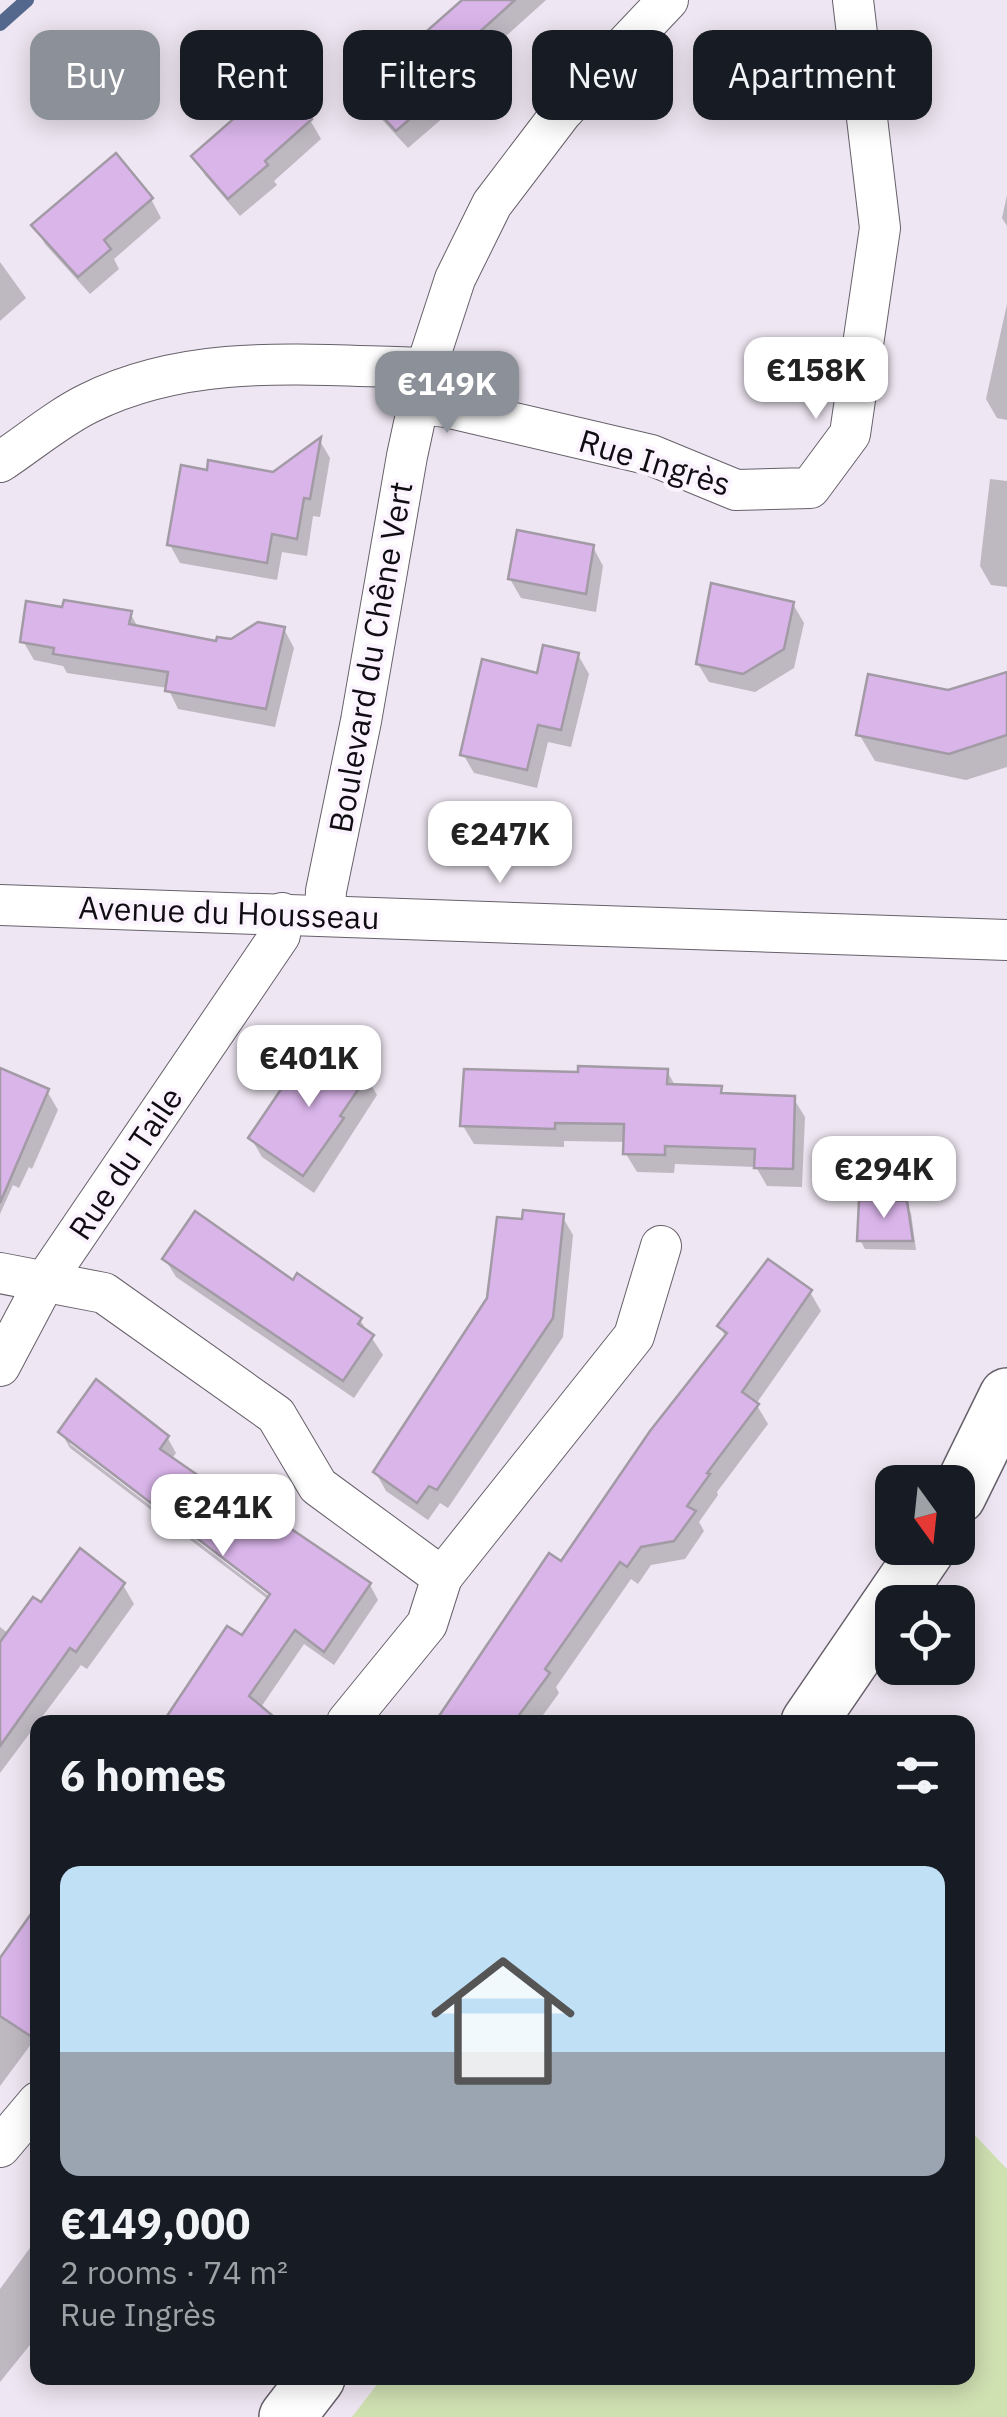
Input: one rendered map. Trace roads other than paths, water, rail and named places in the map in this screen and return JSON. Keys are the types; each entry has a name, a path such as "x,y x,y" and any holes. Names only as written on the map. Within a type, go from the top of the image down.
{"main road":[{"path":"973,1465 1007,1396"},
{"path":"975,1490 1007,1455"},
{"path":"814,1715 916,1565"},
{"path":"287,2417 312,2385"}],"street":[{"name":"Boulevard du Chêne Vert","path":"325,914 326,891 423,386 455,279 492,204 562,112 668,0"},
{"name":"Rue Ingrès","path":"423,386 446,407 651,455 736,490 810,488 850,434 880,228 852,0"},
{"path":"0,462 85,404 134,383 196,368 266,364 423,386"},
{"name":"Avenue du Housseau","path":"0,906 325,914 1004,942"},
{"name":"Rue du Taile","path":"0,1366 45,1281 280,934 282,913"},
{"path":"353,1715 427,1624 442,1577 634,1336 662,1246"},
{"path":"0,1273 104,1293 276,1415 318,1486 442,1577"},
{"path":"0,2148 30,2112"}],"waterway":[{"path":"0,24 27,0"}]}
